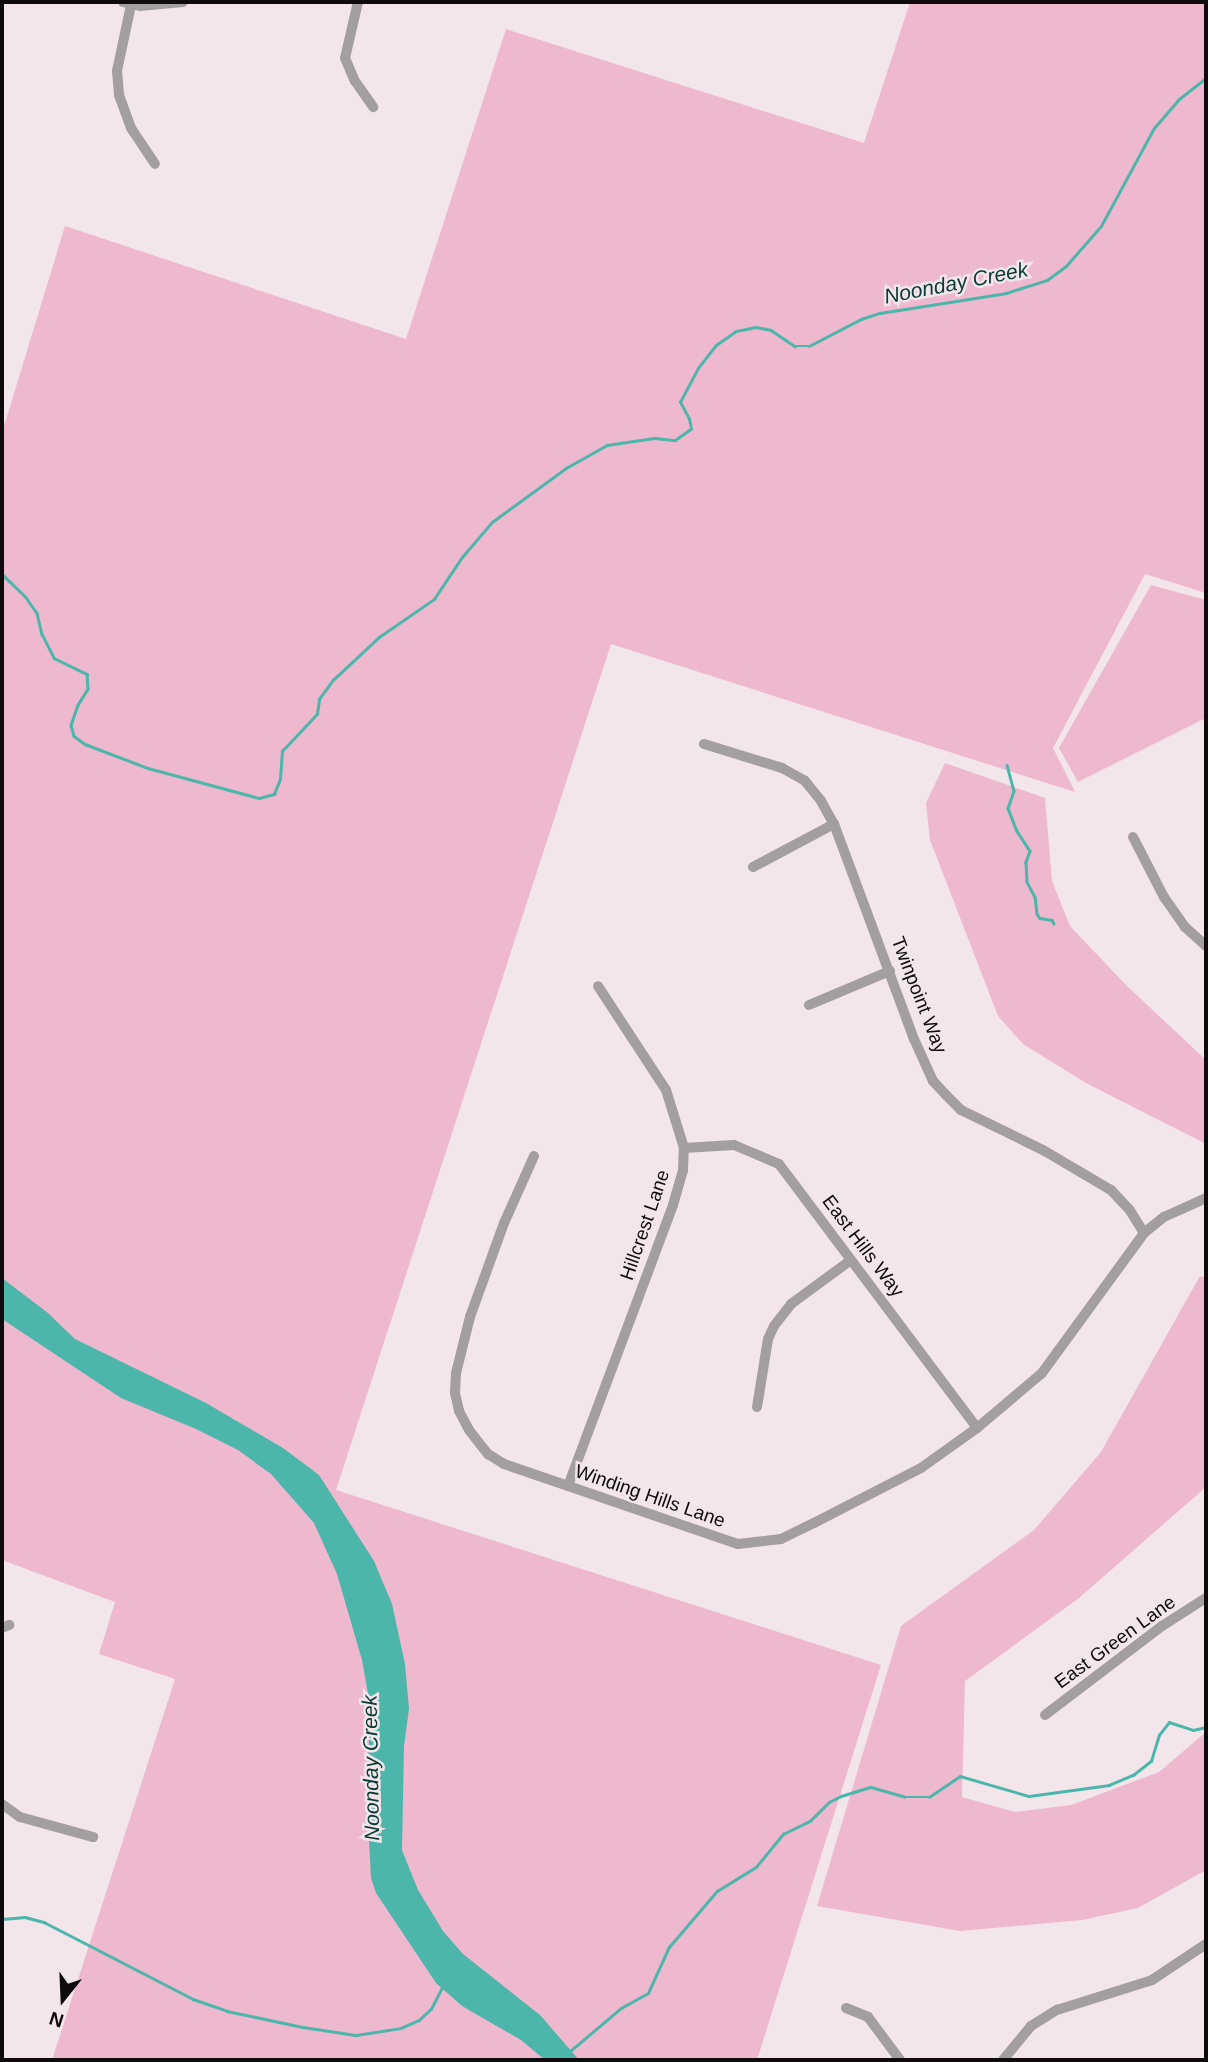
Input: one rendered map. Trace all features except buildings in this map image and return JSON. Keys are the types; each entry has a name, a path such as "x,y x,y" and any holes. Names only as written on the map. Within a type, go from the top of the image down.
{"street":[{"path":"155,164 131,128 119,95 117,71 127,3 156,6 183,2"},
{"path":"358,2 345,58 373,107"},
{"name":"Twinpoint Way","path":"704,744 751,756 794,774 821,801 834,824 914,1040 933,1081 946,1096 961,1110 1043,1150 1111,1190 1129,1209 1144,1233"},
{"path":"753,867 834,824"},
{"path":"1133,837 1164,897 1185,927 1206,946"},
{"path":"809,1005 890,971"},
{"name":"Hillcrest Lane","path":"568,1486 673,1205 683,1171 684,1149 666,1090 598,986"},
{"name":"East Hills Way","path":"684,1149 734,1145 779,1164 977,1428"},
{"name":"Winding Hills Lane","path":"534,1156 504,1223 470,1317 456,1373 455,1393 459,1411 469,1430 488,1454 504,1464 717,1539 756,1544 792,1534 921,1468 977,1428 1042,1373 1144,1233 1164,1217 1206,1198"},
{"path":"757,1407 768,1339 774,1326 791,1304 851,1260"},
{"name":"East Green Lane","path":"1045,1715 1162,1626 1206,1598"},
{"path":"2,1804 20,1817 93,1837"},
{"path":"1003,2060 1031,2026 1057,2010 1152,1980 1206,1944"},
{"path":"846,2008 867,2017 900,2060"}],"shaded area":[{"path":"910,2 1206,2 1206,593 1145,574 1053,748 1075,792 611,644 336,1490 881,1665 757,2060 52,2060 175,1679 99,1654 115,1602 2,1560 2,423 5,423 65,226 406,339 506,29 864,143"},
{"path":"1151,585 1206,600 1206,718 1078,782 1059,748"},
{"path":"945,763 1045,798 1052,881 1070,926 1127,986 1206,1060 1206,1144 1086,1083 1023,1044 998,1016 930,840 926,803"},
{"path":"1200,1276 1206,1278 1206,1487 1079,1598 965,1681 962,1797 1015,1812 1071,1805 1159,1772 1206,1732 1206,1870 1138,1908 1082,1920 960,1931 817,1906 901,1626 1034,1530 1101,1452"}],"water":[{"path":"2,1278 48,1313 75,1339 206,1403 283,1448 319,1475 374,1561 392,1604 405,1664 409,1709 404,1746 402,1850 418,1890 443,1931 463,1954 540,2015 579,2060 545,2060 521,2040 462,2006 436,1983 376,1893 371,1878 367,1801 370,1705 362,1660 337,1574 314,1523 271,1474 238,1450 196,1429 121,1398 2,1319"}],"waterway":[{"name":"Noonday Creek","path":"2,574 25,596 37,613 42,634 54,658 87,674 88,689 78,705 71,725 74,736 85,744 148,768 259,798 274,794 280,779 282,751 317,714 319,699 333,680 379,637 434,599 462,557 492,522 566,468 607,445 655,438 675,440 691,429 680,402 698,368 716,345 736,331 756,327 771,330 795,346 809,346 861,319 880,313 1006,293 1047,280 1066,266 1101,226 1154,128 1179,99 1206,78"},
{"path":"1007,765 1014,791 1008,808 1017,831 1030,851 1026,862 1027,882 1035,897 1037,914 1040,918 1052,920 1054,924"},
{"path":"569,2052 621,2008 648,1993 669,1947 717,1891 756,1867 783,1834 810,1821 829,1802 871,1787 905,1797 929,1797 960,1776 1029,1796 1109,1785 1133,1775 1151,1761 1159,1735 1169,1722 1193,1730 1206,1727"},
{"path":"2,1919 25,1917 44,1922 193,1999 227,2011 356,2035 401,2028 419,2020 431,2009 443,1985"}]}
